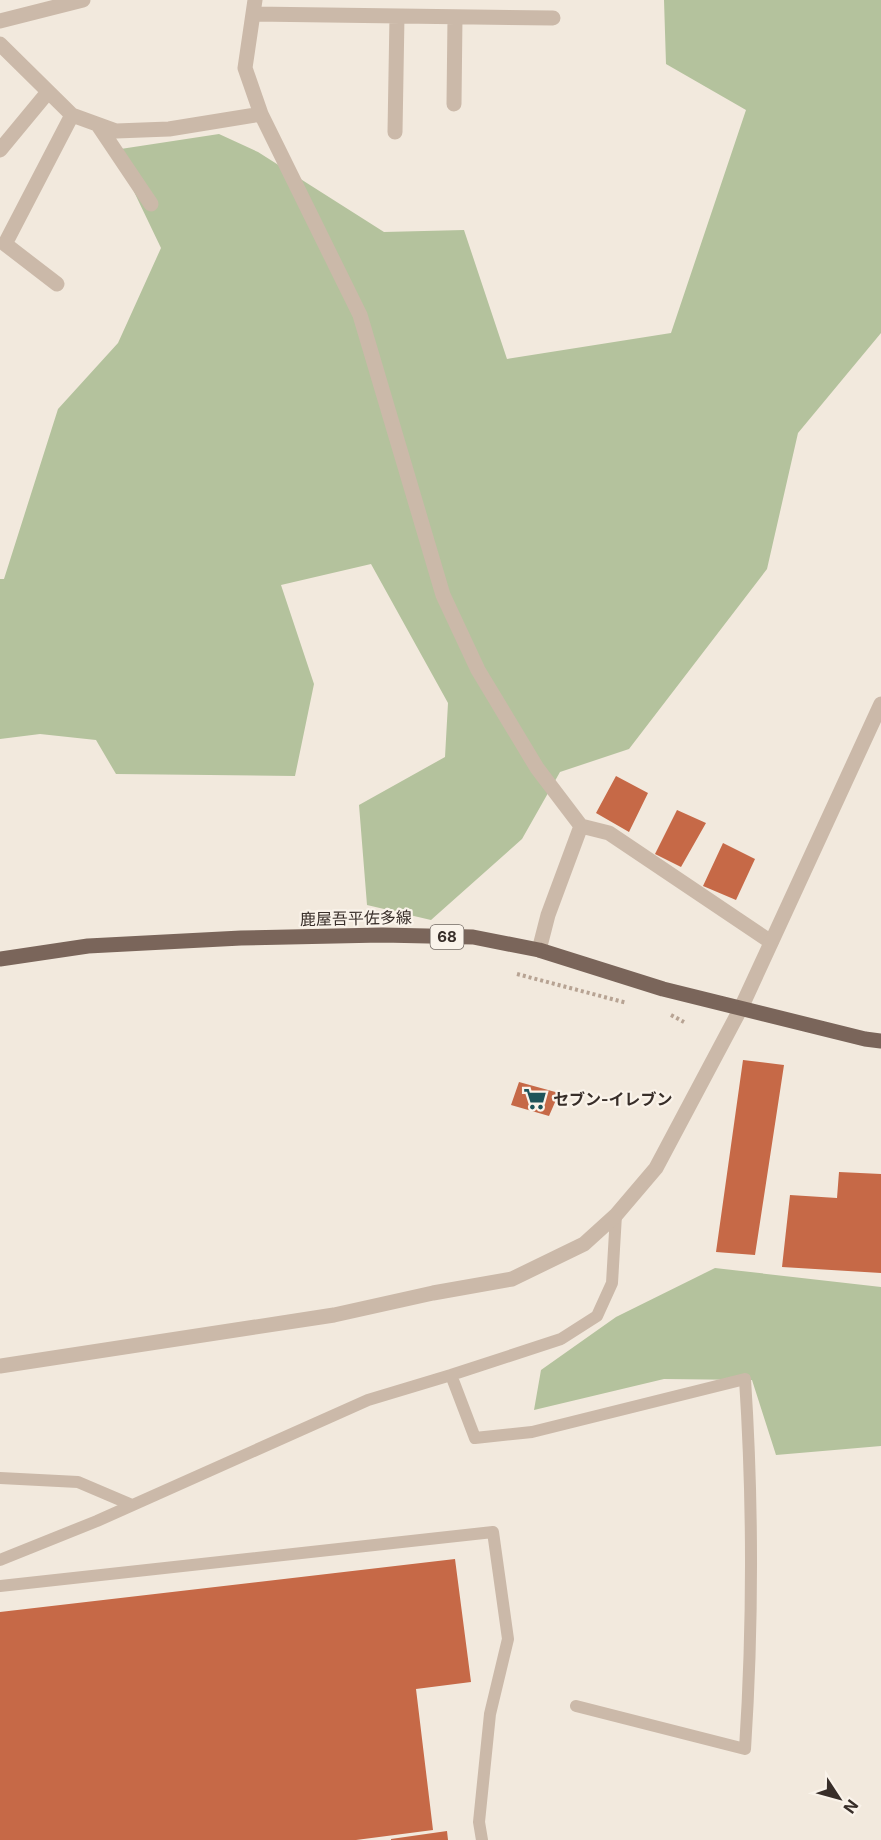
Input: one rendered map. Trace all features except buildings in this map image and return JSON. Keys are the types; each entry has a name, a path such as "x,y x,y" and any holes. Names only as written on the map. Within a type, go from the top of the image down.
{"main road":[{"name":"鹿屋吾平佐多線","path":"0,959 87,946 229,939 382,935 473,938 539,950 663,989 881,1041"}],"street":[{"path":"0,21 84,0"},
{"path":"554,18 397,16 254,7 245,68 261,114 360,315 443,595 478,670 537,768 581,826 609,833 771,942"},
{"path":"395,132 397,16"},
{"path":"454,104 455,17"},
{"path":"0,44 72,115 116,131 168,129 261,114"},
{"path":"0,150 48,92"},
{"path":"57,284 5,244 72,115"},
{"path":"98,125 151,204"},
{"path":"0,1366 334,1315 433,1293 512,1279 585,1245 616,1215 656,1168 741,1008 881,704"},
{"path":"539,950 548,915 581,826"}],"lane":[{"path":"0,1560 132,1505 368,1400 561,1339 597,1316 612,1283 616,1215"},
{"path":"451,1375 475,1438 532,1432 745,1379 751,1477 748,1701 745,1749 576,1706"},
{"path":"0,1478 78,1482 132,1505"},
{"path":"0,1586 493,1532 508,1639 490,1714 479,1822 482,1840"}],"path":[{"path":"517,974 632,1004"},
{"path":"667,1013 684,1022"}],"green space":[{"path":"664,0 881,0 881,333 798,433 767,569 629,749 560,772 522,839 431,920 367,905 359,805 445,757 448,703 371,564 281,585 314,684 295,776 116,774 96,740 40,734 0,739 0,579 4,579 58,409 118,343 161,248 114,150 219,134 258,152 384,232 464,230 507,359 671,333 746,110 666,64"},
{"path":"715,1268 881,1287 881,1446 776,1455 752,1380 664,1379 534,1410 541,1370 616,1317"}],"place":[{"name":"セブン-イレブン","path":"535,1099"}]}
